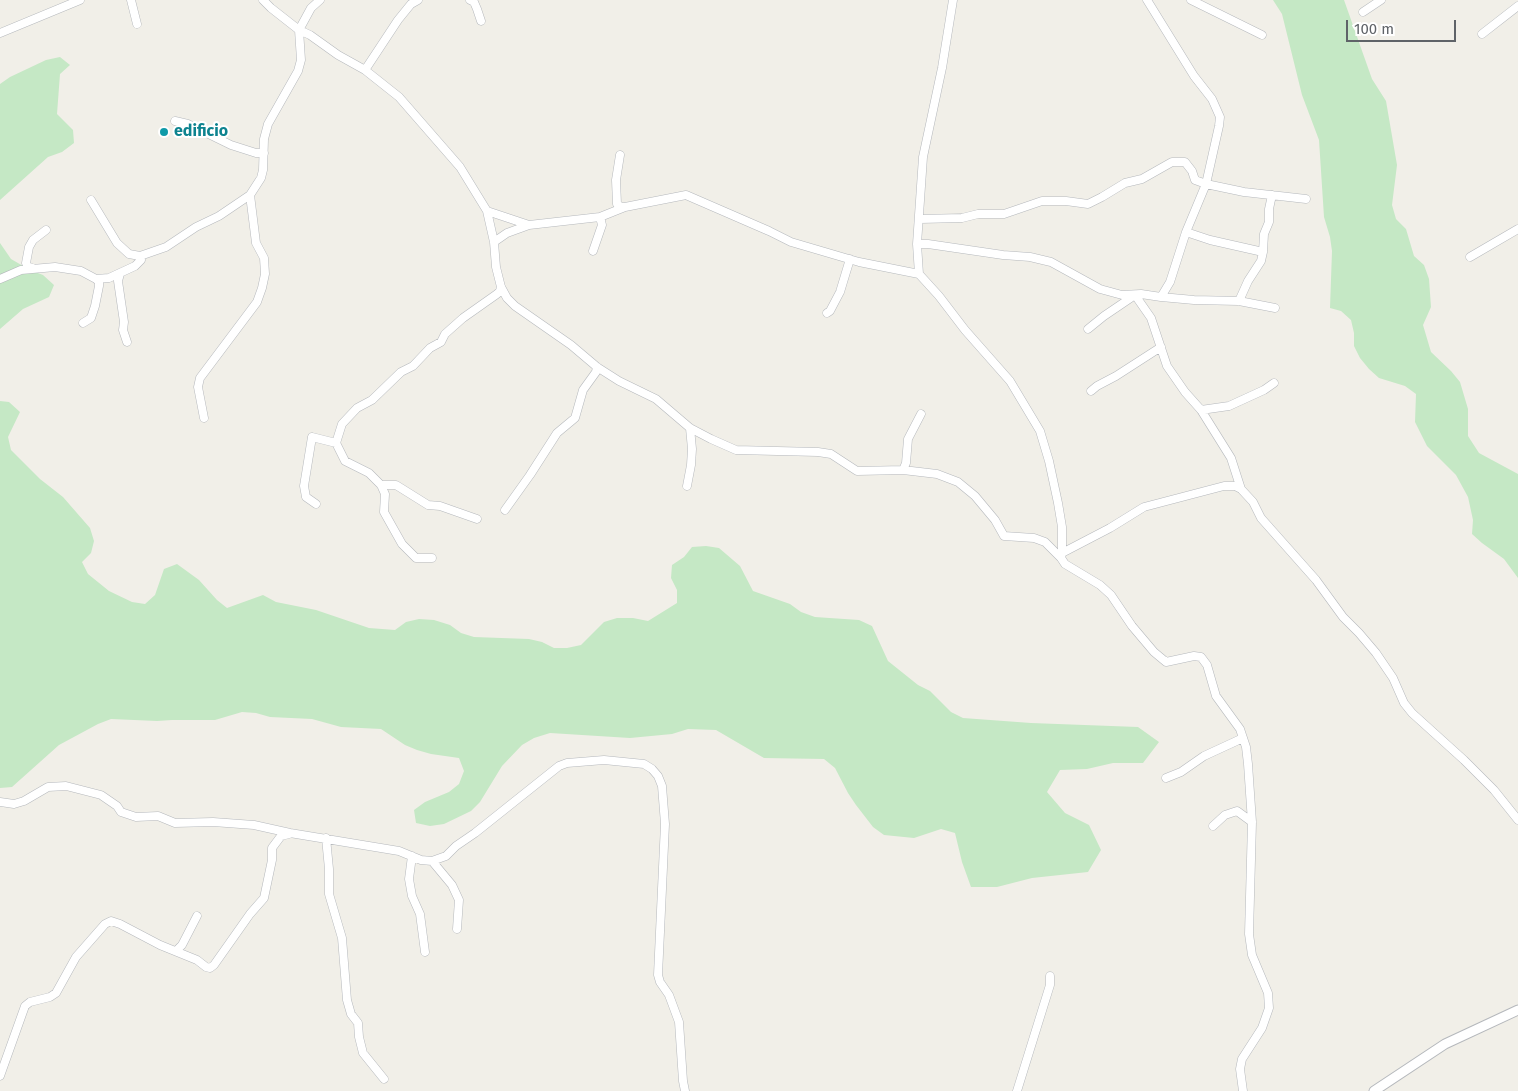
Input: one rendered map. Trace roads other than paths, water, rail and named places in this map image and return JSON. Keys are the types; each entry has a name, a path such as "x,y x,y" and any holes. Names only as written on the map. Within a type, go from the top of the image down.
{"street":[{"path":"0,33 80,0"},
{"path":"131,0 137,24"},
{"path":"263,0 299,30 365,70 399,97 460,167 487,211 494,242 496,267 506,298 571,344 597,366 620,381 656,399 690,428 736,450 818,452 831,454 857,471 903,470 937,474 958,482 975,496 995,520 1004,536 1034,538 1045,542 1061,556 1065,564 1100,585 1111,595 1132,626 1154,652 1166,662 1194,656 1201,657 1207,664 1216,696 1240,729 1248,764 1252,822 1248,934 1252,955 1268,993 1269,1008 1262,1028 1242,1059 1240,1069 1242,1091"},
{"path":"91,200 117,243 129,254 140,256 166,247 196,227 219,216 250,195 261,178 264,140 268,124 298,71 301,60 299,30 311,8 320,0"},
{"path":"365,70 398,20 411,4 418,0"},
{"path":"470,0 474,2 478,9 481,21"},
{"path":"919,274 918,244 923,157 942,68 953,0"},
{"path":"1147,0 1194,76 1212,99 1220,117 1206,184 1186,232 1170,282 1161,297"},
{"path":"1191,0 1262,35"},
{"path":"1363,12 1381,0"},
{"path":"1482,34 1518,6"},
{"path":"175,121 188,124 231,145 256,153 264,153"},
{"path":"620,155 616,180 617,204 620,207 625,207"},
{"path":"920,219 962,218 978,214 1004,214 1042,201 1066,201 1088,204 1125,183 1142,179 1172,162 1185,162 1196,180 1206,184 1244,192 1306,199"},
{"path":"204,418 198,388 200,378 257,302 265,274 264,258 256,243 250,195"},
{"path":"494,242 507,233 529,224 600,217 625,207 686,195 791,242 850,259 919,274 1010,381 1040,430 1050,461 1058,503 1062,527 1061,556"},
{"path":"1239,300 1261,261 1264,234 1269,222 1268,209 1272,195"},
{"path":"487,211 529,224"},
{"path":"594,252 602,225 600,217"},
{"path":"1470,257 1518,228"},
{"path":"32,268 28,267 26,263 29,247 33,240 46,230"},
{"path":"1186,232 1210,240 1263,252"},
{"path":"918,244 1030,257 1050,262 1100,289 1122,295 1141,294 1194,300 1239,300 1275,308"},
{"path":"96,279 109,278 120,274 135,266 141,260 140,256"},
{"path":"827,313 840,292 850,259"},
{"path":"0,280 22,270 32,268 55,267 81,271 99,282 91,318 84,323"},
{"path":"120,274 118,281 124,322 123,330 127,342"},
{"path":"432,558 416,558 402,544 384,512 385,494 381,484 369,473 345,461 336,443 342,424 358,408 372,400 402,372 413,366 430,348 441,342 444,334 497,294 501,287"},
{"path":"1088,329 1135,295"},
{"path":"1135,295 1151,318 1168,366 1185,392 1201,410 1231,458 1241,489"},
{"path":"1091,391 1161,347"},
{"path":"505,510 557,433 575,418 583,390 596,372 597,366"},
{"path":"1201,410 1229,406 1264,390 1274,383"},
{"path":"903,470 906,463 908,439 921,414"},
{"path":"687,486 692,449 690,428"},
{"path":"316,504 306,497 304,486 312,437 336,443"},
{"path":"381,484 396,485 428,505 440,506 477,519"},
{"path":"1061,556 1144,507 1224,486 1235,486 1241,489 1253,502 1261,518 1316,580 1342,617 1376,653 1393,678 1404,703 1412,714 1464,760 1494,790 1518,820"},
{"path":"1166,778 1181,772 1204,756 1243,738"},
{"path":"0,802 14,804 24,801 48,787 66,786 101,795 117,806 121,812 136,817 158,816 175,823 213,822 254,825 290,833 399,851 421,860 432,861 446,856 456,846 559,766 567,763 604,760 644,764 658,776 662,786 665,824 658,975 660,982 669,995 679,1022 685,1091"},
{"path":"1213,826 1225,815 1238,811 1252,822"},
{"path":"0,1076 26,1006 30,1002 50,997 56,993 76,957 105,924 110,921 197,960 210,968 214,965 250,914 264,898 272,860 272,848 281,836 290,833"},
{"path":"326,838 329,894 342,938 347,1000 351,1014 358,1023 363,1053 384,1079"},
{"path":"412,856 409,879 412,896 420,914 425,952"},
{"path":"432,861 452,885 459,900 457,929"},
{"path":"176,951 182,944 197,916"},
{"path":"1017,1091 1050,985 1050,976"},
{"path":"1374,1091 1445,1044 1518,1010"}],"place":[{"name":"edificio","path":"164,132"}]}
